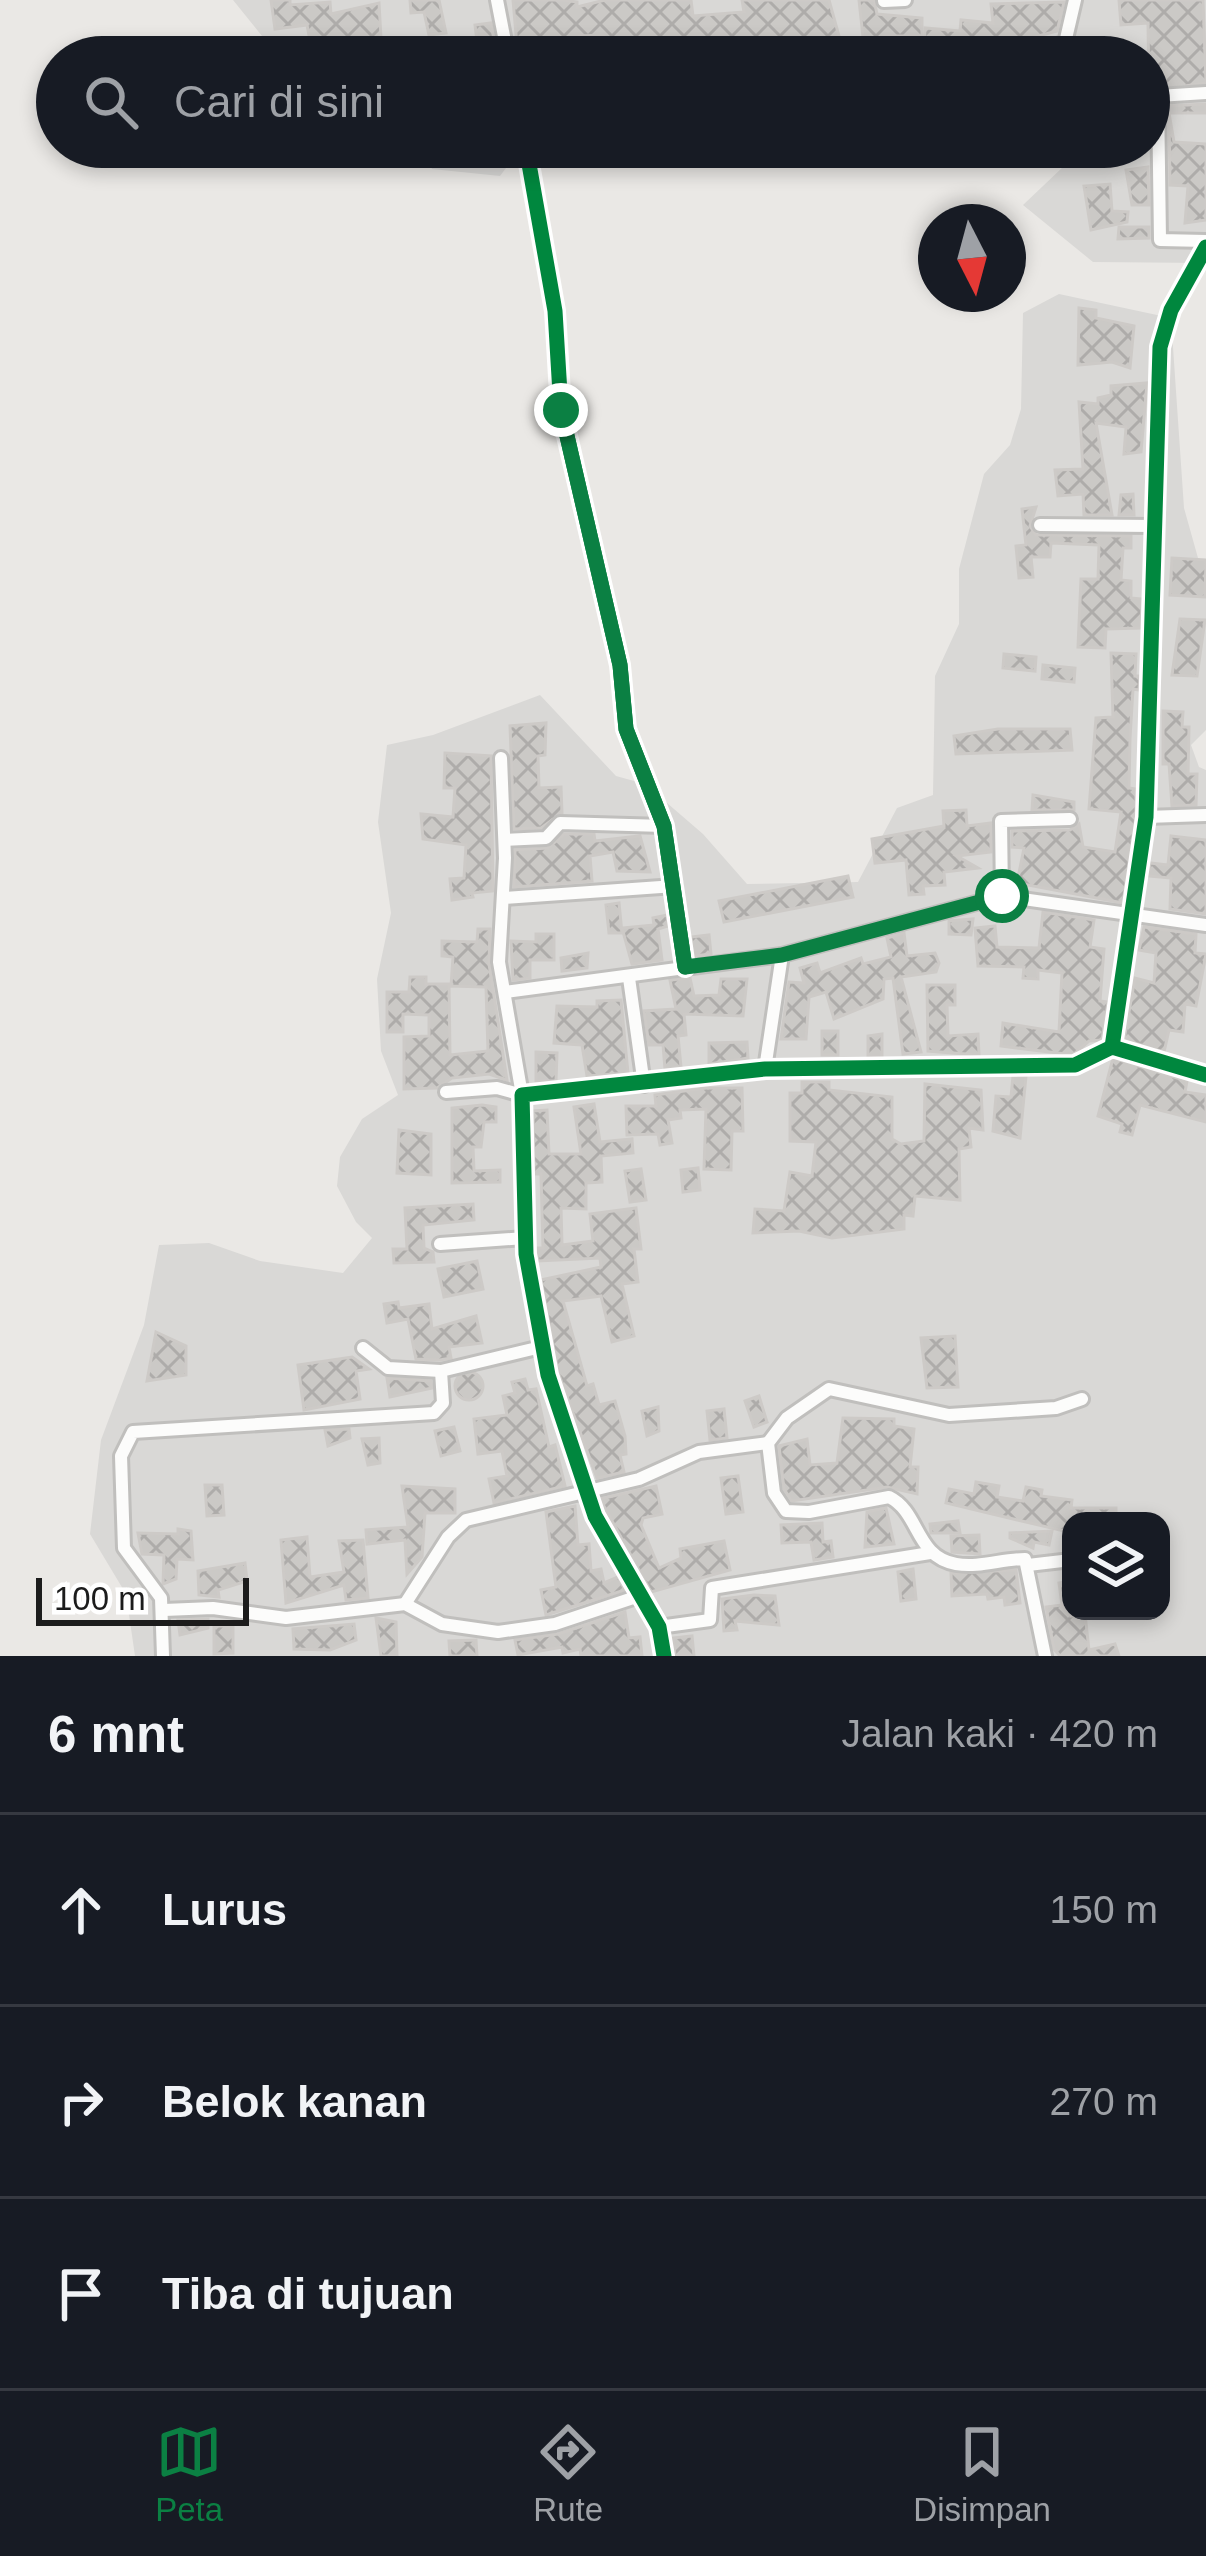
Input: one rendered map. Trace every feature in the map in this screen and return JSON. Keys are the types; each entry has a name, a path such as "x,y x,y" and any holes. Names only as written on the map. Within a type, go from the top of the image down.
{"street":[{"path":"497,0 504,36"},
{"path":"884,1 905,0"},
{"path":"1067,36 1075,0"},
{"path":"1170,92 1206,93"},
{"path":"530,168 555,311 561,410 620,665 626,729 664,826 685,967"},
{"path":"446,1092 490,1088 521,1095 766,1070 1075,1065 1096,1060 1112,1047 1146,818 1162,335 1206,244 1165,242 1158,235 1155,168"},
{"path":"1040,525 1153,526"},
{"path":"501,758 505,840 499,962 521,1095 525,1238 542,1347 586,1494 659,1627 664,1656"},
{"path":"1146,818 1206,815"},
{"path":"1002,896 1000,822 1070,819"},
{"path":"505,840 546,838 560,823 664,826"},
{"path":"504,898 675,886"},
{"path":"506,992 782,955 1002,896 1206,925"},
{"path":"766,1070 782,955"},
{"path":"628,978 644,1084"},
{"path":"1112,1047 1206,1075"},
{"path":"440,1244 525,1238"},
{"path":"363,1348 388,1368 441,1371 542,1347"},
{"path":"163,1656 164,1610 158,1592 124,1548 121,1456 133,1432 430,1414 443,1403 441,1371"},
{"path":"930,1553 900,1503 889,1497 803,1513 782,1508 774,1493 768,1443 787,1418 829,1389 852,1390 949,1415 1056,1408 1082,1399"},
{"path":"406,1604 448,1537 466,1520 638,1479 699,1452 768,1443"},
{"path":"659,1627 710,1620 712,1588 930,1553 961,1565 1021,1559 1028,1565 1045,1656"},
{"path":"1028,1565 1062,1561"},
{"path":"164,1610 213,1608 286,1618 406,1604 432,1621 498,1632 555,1624 639,1596"}],"shaded area":[{"path":"233,0 1206,0 1206,263 1093,262 1024,204 1062,168 1170,168 1170,36 262,36"},
{"path":"432,168 506,168 500,176"},
{"path":"1059,294 1171,318 1184,508 1198,558 1206,565 1206,730 1191,745 1199,767 1206,770 1206,1656 135,1656 126,1594 90,1534 101,1440 144,1325 159,1245 209,1243 260,1261 343,1273 372,1238 356,1222 337,1186 340,1157 362,1119 398,1095 381,1051 377,979 391,913 378,822 387,745 433,735 540,695 616,776 645,784 703,834 747,884 858,882 897,808 933,795 935,676 959,624 959,569 984,474 1010,445 1021,409 1023,313"}],"building":[{"path":"271,0 290,0 290,5 330,2 331,14 379,3 381,36 309,36 307,25 275,29"},
{"path":"410,0 439,0 446,33 429,35 424,12 411,13"},
{"path":"513,0 563,0 577,2 577,7 605,0 691,0 693,16 744,12 742,0 829,0 839,36 604,35 516,36"},
{"path":"859,0 874,0 877,14 922,18 922,36 863,36"},
{"path":"1119,0 1203,0 1206,83 1170,88 1170,36 1148,36 1148,23 1121,25"},
{"path":"1064,2 1057,31 1038,36 925,36 925,28 960,31 961,20 993,23 991,4"},
{"path":"491,23 493,36 476,36 475,25"},
{"path":"1206,104 1206,113 1170,113 1170,106"},
{"path":"1170,119 1174,142 1206,144 1206,220 1185,223 1188,186 1170,185"},
{"path":"1148,168 1149,205 1132,205 1126,170"},
{"path":"1110,184 1112,211 1128,212 1127,222 1091,230 1084,186"},
{"path":"1119,227 1149,227 1149,238 1118,239"},
{"path":"1079,308 1096,310 1096,318 1134,326 1130,368 1112,362 1078,365"},
{"path":"1147,383 1141,452 1124,454 1126,427 1096,423 1112,515 1084,515 1083,494 1058,496 1055,470 1083,469 1079,402 1098,404 1098,398 1111,395 1111,386"},
{"path":"1133,494 1134,515 1119,515 1121,495"},
{"path":"1036,507 1030,526 1036,535 1131,536 1131,548 1123,548 1121,580 1131,581 1131,598 1142,599 1141,628 1106,629 1105,648 1078,647 1081,579 1098,579 1099,545 1051,543 1050,557 1031,557 1033,577 1019,578 1016,546 1026,545 1022,509"},
{"path":"1172,558 1206,560 1205,597 1170,595"},
{"path":"1180,619 1205,620 1197,676 1172,675"},
{"path":"1111,653 1136,654 1135,676 1140,676 1139,690 1133,689 1130,738 1129,788 1136,789 1136,816 1123,903 1017,883 1024,848 1012,847 1012,831 1070,830 1079,824 1083,847 1115,852 1121,812 1089,809 1096,718 1113,717"},
{"path":"1004,654 1036,657 1035,671 1003,668"},
{"path":"1043,665 1075,668 1074,682 1042,679"},
{"path":"1163,711 1183,712 1182,727 1189,727 1188,774 1197,774 1196,805 1172,806 1169,764 1163,764"},
{"path":"546,723 545,755 538,756 539,788 561,787 562,813 541,828 514,829 510,726"},
{"path":"998,729 1070,729 1072,750 956,754 954,736"},
{"path":"445,753 491,756 493,891 452,900 450,879 464,878 466,845 423,839 421,814 453,817 455,788 444,788"},
{"path":"1033,795 1074,802 1074,810 1032,810"},
{"path":"966,810 967,826 991,823 991,852 957,856 978,868 944,872 945,885 923,886 924,894 909,895 906,860 875,863 872,839 944,826 943,811"},
{"path":"564,834 594,834 595,841 640,836 650,872 617,871 613,852 590,856 592,881 514,887 515,850 548,848"},
{"path":"1171,836 1206,840 1206,914 1170,909 1171,878 1148,876 1150,863 1168,865"},
{"path":"848,876 853,897 724,922 719,901"},
{"path":"619,903 622,933 609,933 606,905"},
{"path":"1043,912 1094,920 1090,947 1104,949 1100,1001 1108,1002 1102,1040 1089,1041 1073,1055 1001,1046 1003,1023 1059,1032 1062,973 1038,970 1038,979 1023,978 1024,967 978,966 975,928 995,926 997,947 1039,948"},
{"path":"667,915 668,926 658,929 662,960 632,964 622,928 654,925 653,918"},
{"path":"973,919 971,935 949,934 949,921"},
{"path":"1144,927 1196,934 1195,953 1206,954 1196,1006 1185,1004 1183,1032 1169,1030 1164,1052 1124,1040 1135,978 1154,983 1156,953 1139,950"},
{"path":"478,929 490,929 489,964 507,1080 489,1074 452,1078 437,1088 404,1089 404,1037 429,1036 429,1015 403,1014 403,1032 387,1032 387,992 409,992 410,977 426,977 426,984 449,984 450,1055 488,1051 486,987 451,986 453,957 442,956 442,941 477,942"},
{"path":"904,933 907,956 935,953 939,963 936,972 901,977 921,1052 903,1054 893,978 884,979 883,999 834,1019 826,992 809,997 806,1039 781,1039 789,982 804,983 800,968 817,963 820,973 861,958 863,964 891,957 887,938"},
{"path":"536,934 554,934 554,960 530,960 530,978 513,980 511,941 536,942"},
{"path":"709,935 711,954 694,956 691,937"},
{"path":"588,953 587,968 562,971 561,958"},
{"path":"690,978 694,996 719,995 721,979 747,979 743,1016 684,1014 686,1035 678,1036 681,1067 665,1069 663,1045 649,1045 644,1011 676,1009 670,980"},
{"path":"927,985 955,985 955,1005 947,1005 948,1036 978,1034 979,1055 928,1051"},
{"path":"621,1000 628,1073 587,1076 582,1045 554,1043 557,1006 597,1007 597,1001"},
{"path":"822,1031 838,1031 838,1055 822,1055"},
{"path":"882,1034 882,1057 868,1057 868,1036"},
{"path":"747,1042 748,1058 709,1064 709,1043"},
{"path":"536,1052 557,1053 556,1081 536,1081"},
{"path":"1113,1058 1187,1081 1185,1092 1206,1095 1206,1122 1140,1105 1132,1135 1120,1132 1122,1124 1098,1116"},
{"path":"1013,1076 1026,1076 1020,1138 993,1131 996,1096 1011,1097"},
{"path":"802,1082 829,1082 829,1090 892,1097 892,1139 901,1144 924,1141 925,1084 981,1090 983,1130 969,1128 971,1147 959,1149 960,1200 915,1196 913,1216 904,1215 904,1229 832,1238 799,1231 753,1233 755,1209 784,1211 790,1172 812,1176 816,1142 790,1141 790,1093 802,1093"},
{"path":"742,1088 743,1131 732,1131 731,1170 704,1169 706,1109 680,1110 681,1118 668,1120 672,1143 660,1145 658,1134 627,1135 626,1106 656,1106 655,1095"},
{"path":"594,1104 600,1142 632,1139 633,1153 601,1156 602,1182 586,1183 586,1209 561,1208 562,1245 593,1241 590,1214 636,1208 641,1249 634,1249 638,1282 622,1284 634,1336 612,1342 601,1296 563,1301 587,1386 593,1384 599,1405 615,1401 625,1436 626,1454 620,1455 624,1472 597,1478 558,1372 541,1280 601,1267 600,1258 538,1261 536,1248 543,1248 541,1174 534,1174 533,1111 547,1110 549,1154 581,1154 574,1107"},
{"path":"496,1107 496,1122 484,1122 481,1147 473,1147 474,1171 500,1170 500,1182 452,1183 452,1108"},
{"path":"399,1130 431,1134 431,1175 397,1173"},
{"path":"698,1168 700,1190 683,1192 681,1170"},
{"path":"641,1169 646,1200 630,1202 625,1171"},
{"path":"473,1204 474,1220 423,1225 424,1248 433,1252 434,1262 394,1263 393,1249 407,1249 405,1208"},
{"path":"477,1261 483,1289 444,1297 438,1269"},
{"path":"398,1302 399,1308 429,1304 432,1329 476,1316 482,1343 449,1347 451,1358 416,1359 408,1319 387,1323 384,1304"},
{"path":"156,1332 186,1346 186,1375 147,1381"},
{"path":"955,1336 958,1387 927,1388 921,1338"},
{"path":"352,1357 369,1369 356,1371 360,1399 304,1410 298,1365"},
{"path":"469,1372 479,1376 483,1386 479,1396 469,1400 459,1396 455,1386 459,1376"},
{"path":"387,1378 431,1381 432,1388 390,1397"},
{"path":"525,1379 528,1390 536,1389 549,1447 555,1445 565,1486 494,1503 489,1479 507,1476 502,1451 478,1454 474,1419 507,1415 503,1396 515,1393 512,1382"},
{"path":"759,1396 767,1422 754,1427 745,1401"},
{"path":"658,1407 659,1431 647,1436 642,1411"},
{"path":"724,1409 727,1438 710,1440 707,1411"},
{"path":"843,1418 894,1419 894,1426 914,1429 910,1467 918,1467 917,1494 887,1487 792,1501 784,1489 779,1446 807,1439 810,1465 837,1463"},
{"path":"454,1427 460,1451 441,1456 435,1431"},
{"path":"349,1429 350,1438 328,1446 325,1430"},
{"path":"379,1438 380,1463 368,1465 362,1439"},
{"path":"738,1476 743,1512 726,1514 721,1478"},
{"path":"976,1482 999,1486 997,1497 1023,1501 1026,1487 1042,1490 1041,1496 1072,1500 1071,1508 1116,1508 1116,1512 1062,1512 1062,1531 946,1503 949,1489 974,1494"},
{"path":"205,1485 222,1485 224,1515 207,1516"},
{"path":"402,1486 455,1489 455,1513 425,1513 422,1557 407,1574 405,1540 367,1544 366,1530 408,1527"},
{"path":"656,1486 662,1514 643,1518 641,1525 659,1568 681,1558 680,1549 724,1541 730,1570 651,1592 600,1499"},
{"path":"575,1506 578,1545 589,1544 591,1571 601,1569 604,1583 618,1577 625,1590 546,1615 541,1590 556,1587 546,1512"},
{"path":"886,1508 894,1544 865,1547 867,1512"},
{"path":"958,1521 960,1533 931,1533 930,1524"},
{"path":"822,1523 823,1542 831,1541 833,1557 814,1560 811,1542 782,1543 781,1525"},
{"path":"178,1529 191,1531 193,1560 177,1559 176,1579 163,1584 164,1555 142,1554 138,1533 178,1534"},
{"path":"1052,1531 1049,1545 1034,1542 1033,1548 1010,1538 1010,1533"},
{"path":"979,1535 980,1554 952,1552 951,1536"},
{"path":"307,1537 310,1577 344,1572 339,1541 363,1540 368,1598 346,1600 344,1585 286,1603 281,1540"},
{"path":"245,1563 247,1581 218,1590 219,1597 199,1595 198,1571"},
{"path":"913,1569 916,1599 901,1601 898,1572"},
{"path":"1016,1570 1020,1603 1005,1605 1004,1597 988,1599 987,1594 952,1596 951,1573"},
{"path":"775,1596 779,1625 735,1621 737,1630 724,1631 722,1599"},
{"path":"1062,1605 1062,1620 1086,1620 1089,1650 1115,1644 1119,1656 1060,1656 1054,1649 1046,1607"},
{"path":"625,1612 629,1638 640,1637 642,1656 581,1656 580,1649 563,1653 562,1647 518,1655 515,1640 558,1634"},
{"path":"376,1618 396,1622 397,1656 381,1656"},
{"path":"208,1619 208,1628 180,1635 178,1620"},
{"path":"354,1624 356,1640 330,1650 294,1649 293,1629"},
{"path":"214,1626 233,1626 233,1653 214,1654"},
{"path":"692,1636 694,1656 675,1656 673,1638"},
{"path":"476,1640 477,1656 450,1656 449,1641"}],"cycle path":[{"path":"530,168 555,311 561,410 620,665 626,729 664,826 685,967"},
{"path":"1112,1047 1146,817 1160,347 1171,310 1206,247"},
{"path":"664,1656 659,1627 595,1516 548,1375 526,1254 522,1095 765,1069 1075,1065 1112,1047 1206,1075"}],"route":[{"path":"561,410 620,665 626,729 664,826 685,967 782,955 1002,896"}]}
